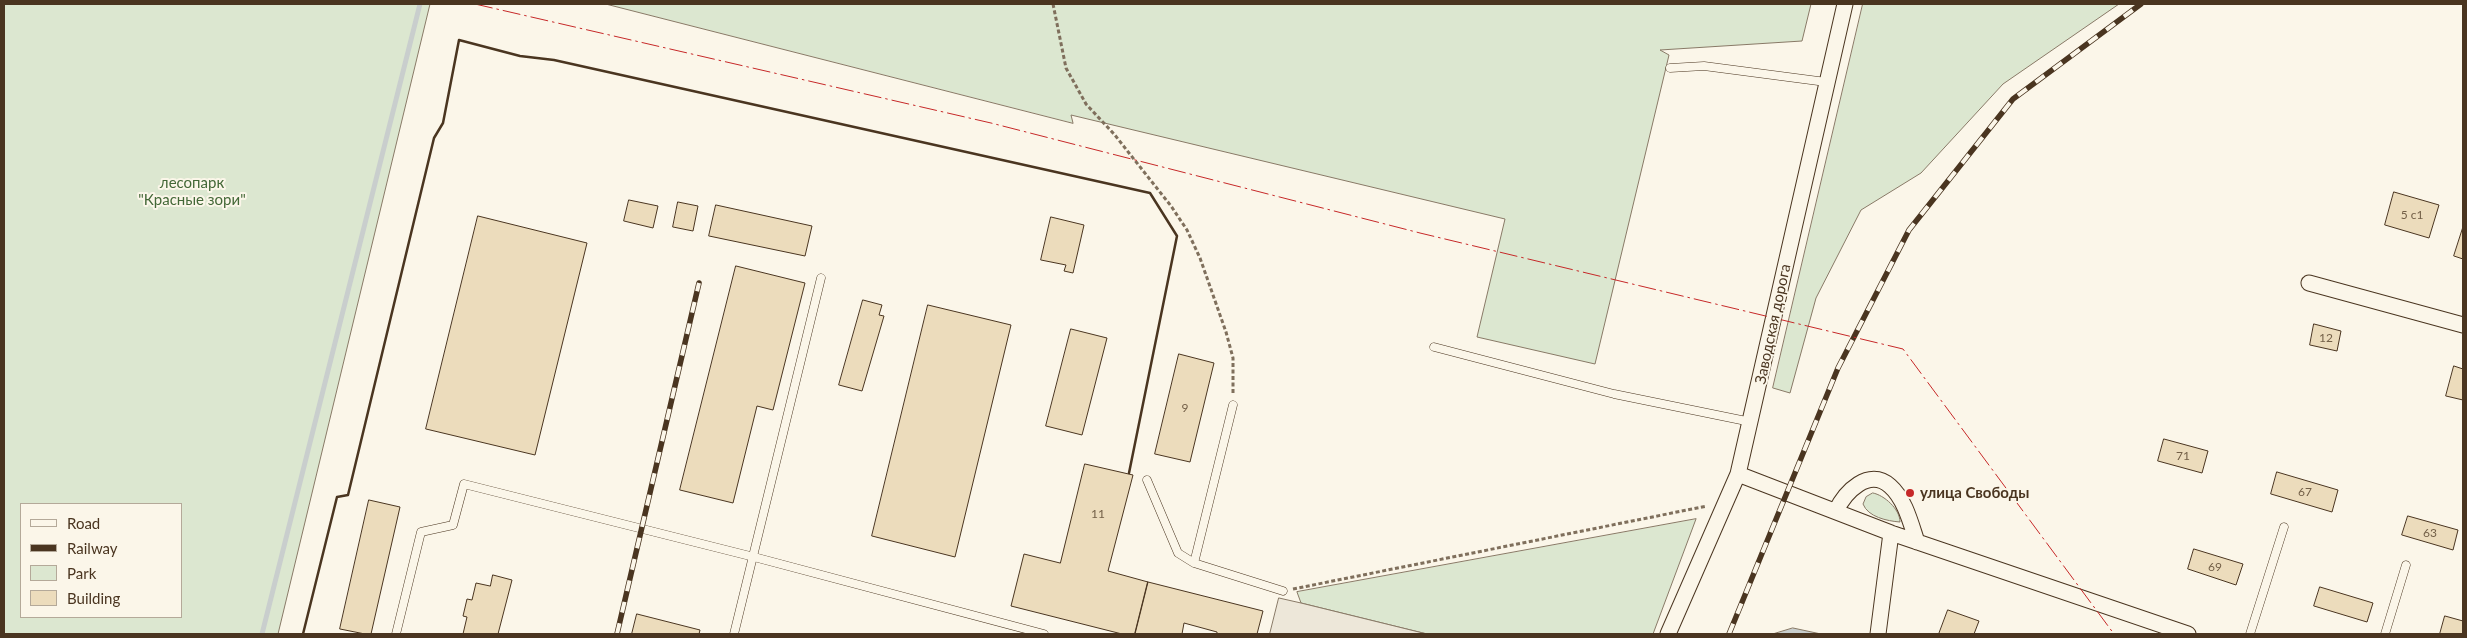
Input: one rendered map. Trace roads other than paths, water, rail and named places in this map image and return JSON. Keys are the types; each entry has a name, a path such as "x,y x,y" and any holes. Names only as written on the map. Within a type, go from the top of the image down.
{"street":[{"name":"Заводская дорога","path":"1668,634 1738,474 1845,4"},
{"path":"2308,283 2463,325"},
{"path":"1738,474 1891,533 2188,634"},
{"path":"1836,511 1842,498 1851,488 1862,481 1877,480 1890,485 1900,499 1911,521 1917,542"},
{"path":"1878,634 1891,533"}],"lane":[{"path":"1670,68 1704,66 1826,82"},
{"path":"734,634 821,278"},
{"path":"1434,347 1614,394 1751,422"},
{"path":"1194,563 1233,405"},
{"path":"1147,480 1178,553 1194,563 1283,591"},
{"path":"396,634 421,532 453,525 464,484 754,556 1044,634"},
{"path":"2250,634 2284,527"},
{"path":"2385,634 2406,565"}],"waterway":[{"path":"262,634 420,4"}],"railway":[{"path":"1729,634 1838,368 1909,230 2013,99 2141,4"},
{"path":"617,634 699,283"}],"place":[{"name":"улица Свободы","path":"1910,493"}],"park label":[{"name":"лесопарк \"Красные зори\"","path":"192,192"}]}
